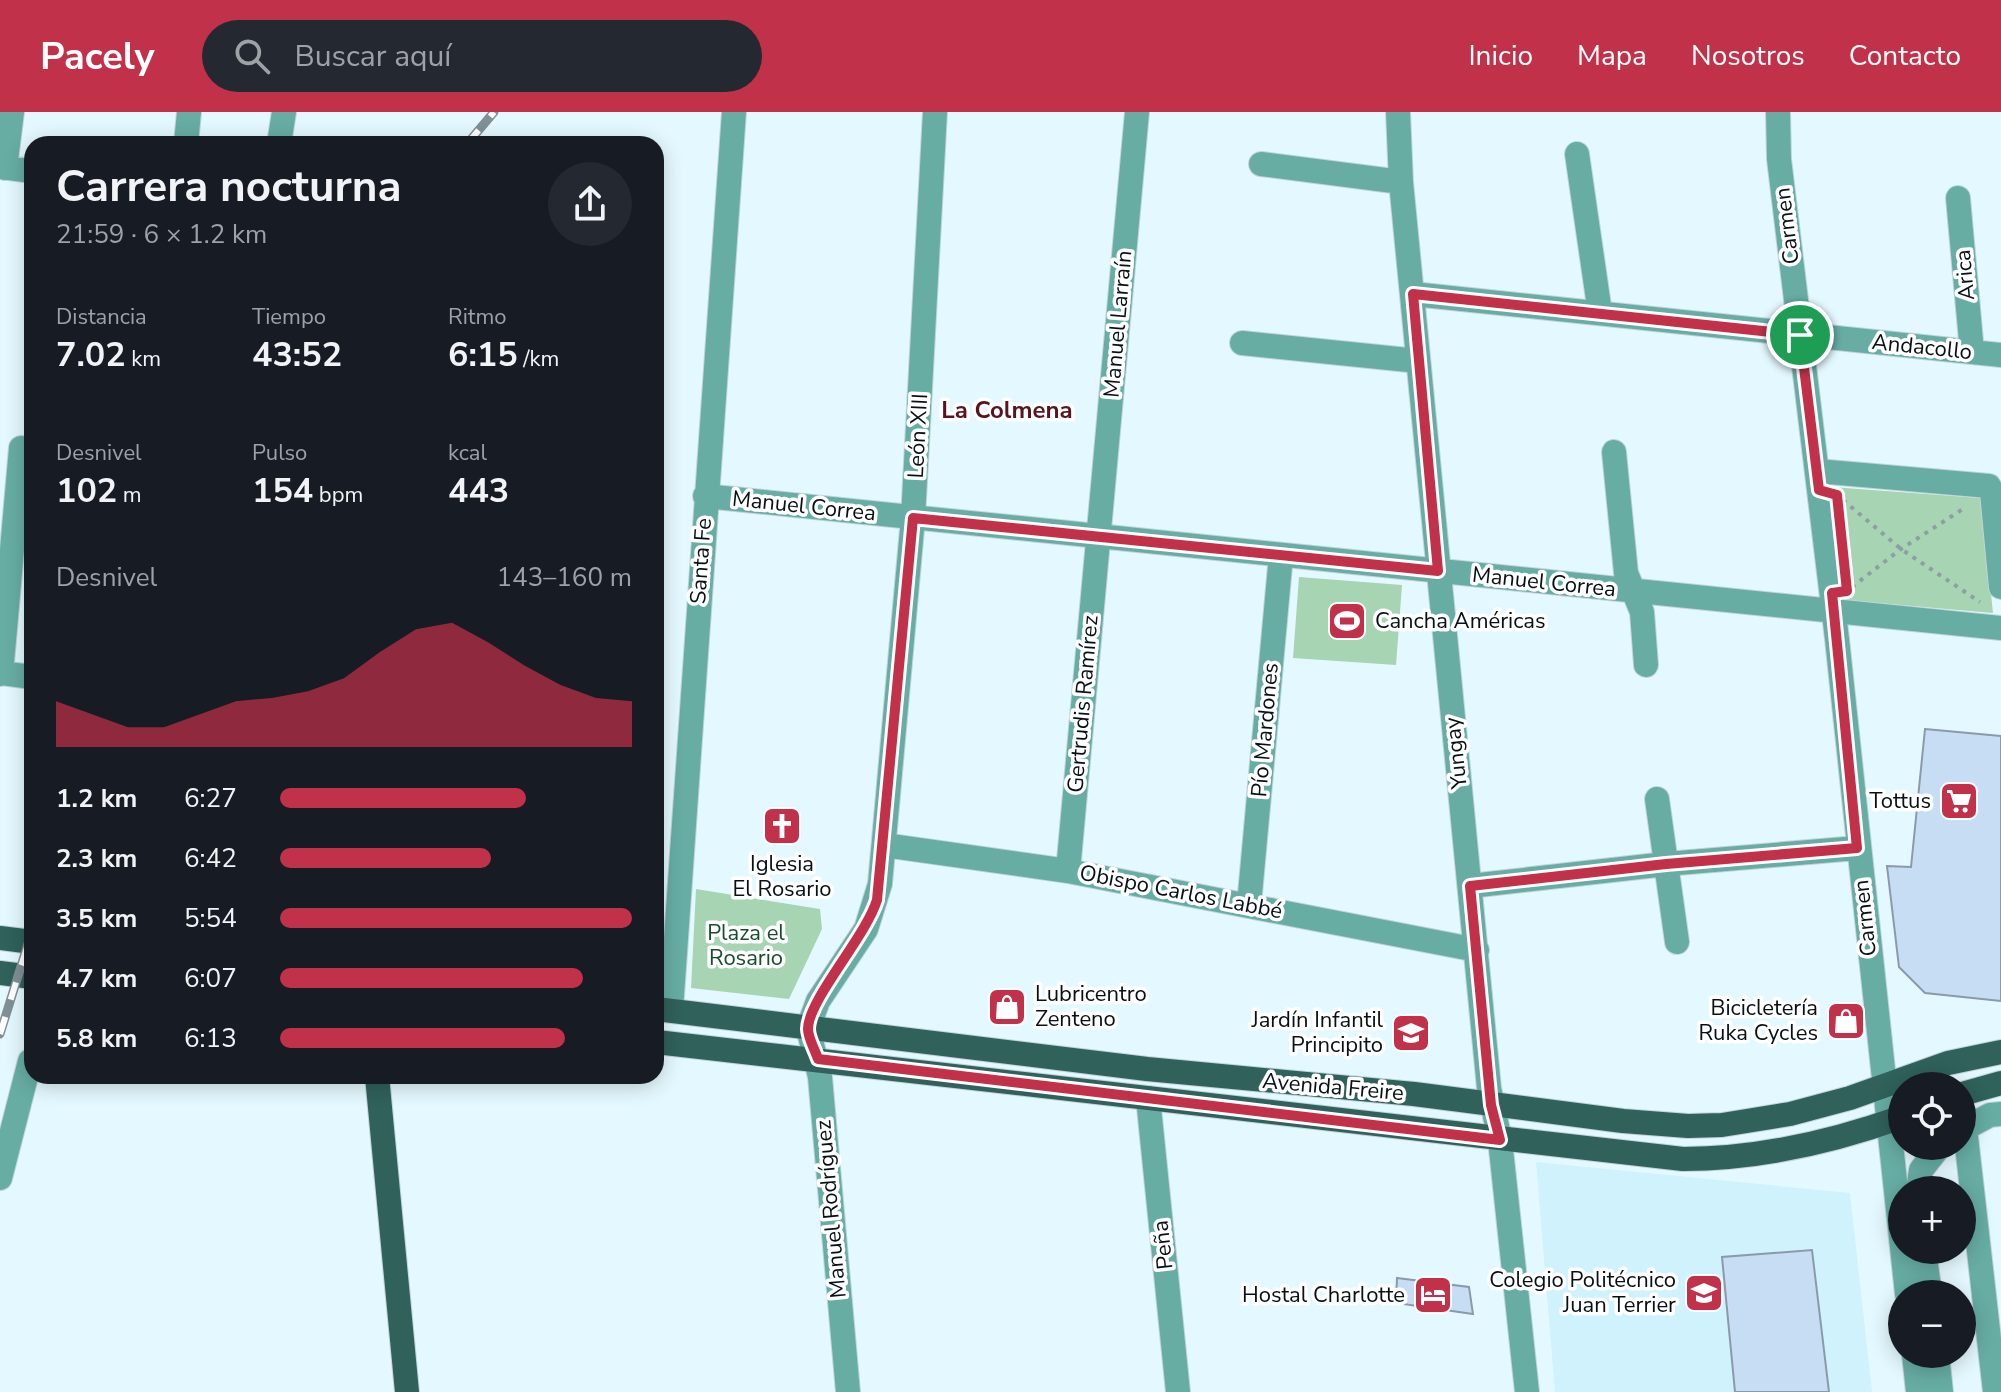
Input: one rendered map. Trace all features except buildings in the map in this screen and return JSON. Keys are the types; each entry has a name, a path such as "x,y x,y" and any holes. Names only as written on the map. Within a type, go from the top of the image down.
{"main road":[{"path":"0,938 24,941"},
{"path":"0,973 24,976"},
{"name":"Avenida Freire","path":"664,1013 1147,1069 1414,1094 1655,1125 1722,1125 1823,1106 1948,1063 2001,1052"},
{"name":"Avenida Freire","path":"664,1043 1633,1155 1707,1159 1792,1148 1888,1122"},
{"path":"1976,1090 2001,1083"},
{"path":"378,1084 407,1392"}],"street":[{"path":"12,112 2,167 24,170"},
{"path":"187,136 189,112"},
{"path":"280,136 284,112"},
{"name":"Santa Fe","path":"664,978 734,112"},
{"name":"León XIII","path":"808,1028 818,1001 872,916 884,845 913,518 935,112"},
{"name":"Manuel Larraín","path":"1099,537 1137,112"},
{"name":"Yungay","path":"1398,112 1401,182 1491,1105 1500,1140 1527,1392"},
{"name":"Carmen","path":"1778,112 1779,159 1817,471 1841,601 1857,848 1883,1086 1888,1101"},
{"path":"1577,154 1600,313"},
{"path":"1261,164 1401,182"},
{"name":"Arica","path":"1958,198 1972,352"},
{"name":"Andacollo","path":"1413,294 2001,355"},
{"path":"1242,343 1418,361"},
{"path":"18,448 1,674 24,676"},
{"path":"1614,452 1626,573 1642,612 1646,665"},
{"path":"1817,471 1983,483 1989,486 1993,499 1991,595"},
{"name":"Manuel Correa","path":"705,496 1635,591 1841,601 2001,628"},
{"name":"Gertrudis Ramírez","path":"1068,871 1099,537"},
{"name":"Pío Mardones","path":"1249,905 1281,555"},
{"path":"1657,799 1677,942"},
{"name":"Obispo Carlos Labbé","path":"884,845 1068,871 1477,950"},
{"path":"1470,886 1666,864 1857,848"},
{"name":"Manuel Rodríguez","path":"808,1028 818,1059 848,1392"},
{"path":"0,1178 24,1084"},
{"name":"Peña","path":"1148,1098 1178,1392"},
{"path":"1976,1123 1990,1115 2001,1114"},
{"name":"Carmen","path":"1897,1160 1906,1280"},
{"path":"1968,1160 1995,1392"},
{"path":"1915,1368 1918,1392"},
{"path":"1938,1368 1941,1392"}],"path":[{"path":"1837,495 1853,496"},
{"path":"1837,495 1838,509"},
{"path":"1837,495 1901,549 1991,595"},
{"path":"1841,601 1901,549 1977,500 1993,499"},
{"path":"1841,601 1846,577"},
{"path":"1841,601 1863,593"},
{"path":"1971,605 1991,595"}],"shaded area":[{"name":"Jardín Infantil Principito","path":"1399,1017 1427,1021 1424,1049 1395,1046"},
{"name":"Colegio Politécnico Juan Terrier","path":"1536,1162 1850,1193 1872,1392 1555,1392"}],"green space":[{"path":"1831,487 1981,498 1993,613 1842,600"},
{"name":"Cancha Américas","path":"1299,577 1402,585 1396,665 1293,658"},
{"name":"Plaza el Rosario","path":"696,889 820,909 822,929 789,999 691,988"}],"railway":[{"path":"474,136 494,112"},
{"path":"0,1034 24,957"}],"place":[{"name":"Cancha Américas","path":"1347,621"},
{"name":"Tottus","path":"1959,801"},
{"name":"Iglesia El Rosario","path":"782,826"},
{"name":"Lubricentro Zenteno","path":"1007,1007"},
{"name":"Bicicletería Ruka Cycles","path":"1846,1021"},
{"name":"Jardín Infantil Principito","path":"1411,1033"},
{"name":"Colegio Politécnico Juan Terrier","path":"1704,1293"},
{"name":"Hostal Charlotte","path":"1433,1295"}],"district":[{"name":"La Colmena","path":"1007,410"}],"route":[{"path":"1413,294 1800,335 1819,490 1837,495 1847,591 1832,593 1857,848 1666,864 1470,886 1491,1105 1500,1140 818,1059 808,1028 818,1001 866,929 880,884 913,518 1438,571 1413,294"}]}
